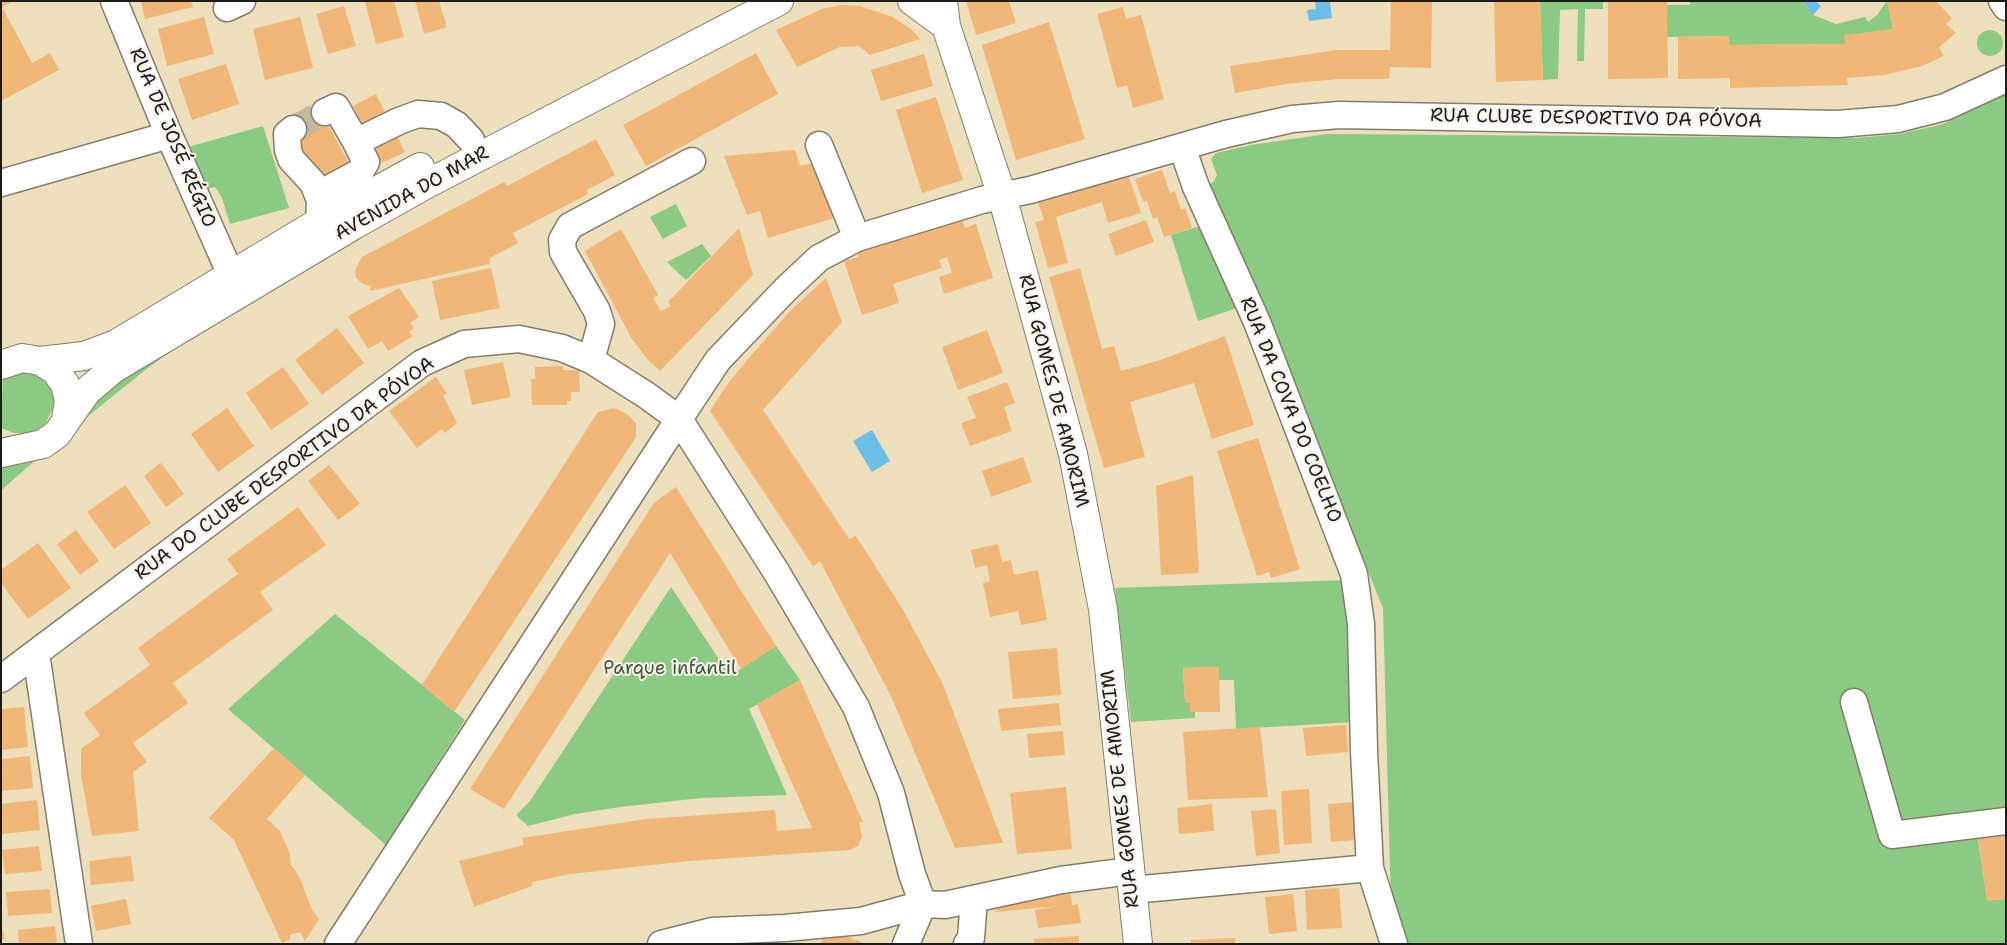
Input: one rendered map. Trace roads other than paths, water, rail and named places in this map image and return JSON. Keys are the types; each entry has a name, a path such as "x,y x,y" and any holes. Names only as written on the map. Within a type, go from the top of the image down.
{"main road":[{"name":"AVENIDA DO MAR","path":"16,357 84,356 101,351 231,275 319,211 472,140 738,1"},
{"name":"AVENIDA DO MAR","path":"9,447 43,444 57,434 87,391 113,370 354,225 434,181 779,1"},
{"name":"RUA GOMES DE AMORIM","path":"912,1 944,14 1002,196 1073,454 1103,609 1138,944"},
{"name":"AVENIDA DO MAR","path":"16,357 55,370 65,384 69,401 66,419"}],"street":[{"name":"RUA DE JOSÉ RÉGIO","path":"114,1 169,135 231,275"},
{"path":"2002,1 2006,7"},
{"name":"RUA CLUBE DESPORTIVO DA PÓVOA","path":"1182,146 1226,134 1292,120 1339,115 1838,124 1898,119 1945,107 2006,79"},
{"path":"319,211 325,191 360,172 366,162 336,107 325,112"},
{"path":"356,142 399,120 418,114 442,116 457,125 472,140"},
{"path":"293,128 287,134 288,150 291,159 313,183 319,211"},
{"path":"1,183 169,135"},
{"path":"819,145 857,238"},
{"path":"338,944 718,360 786,289 819,258 857,238 982,200 1182,146"},
{"name":"RUA DA COVA DO COELHO","path":"1182,146 1196,187 1257,322 1354,574 1361,624 1364,752 1370,868 1394,944"},
{"path":"591,360 597,345 601,324 596,311 563,252 562,240 570,226 692,161"},
{"name":"RUA DO CLUBE DESPORTIVO DA PÓVOA","path":"1,679 422,363 464,344 519,339 562,348 591,360 646,395 679,419"},
{"path":"679,419 792,598 856,707 891,793 912,874 922,904 906,944"},
{"path":"36,652 79,944"},
{"path":"1854,702 1892,835 2006,821"},
{"path":"661,944 712,931 785,928 861,921 922,904 945,905 1061,880 1131,881 1370,868"},
{"path":"967,944 971,938 974,899"}],"water":[{"path":"1315,1 1330,1 1332,18 1309,21 1307,10 1316,9"},
{"path":"1803,1 1816,1 1821,6 1813,15"},
{"path":"872,430 890,461 872,472 853,441"}],"tunnel":[{"path":"293,129 325,112"}],"park label":[{"name":"Parque infantil","path":"670,669"}]}
